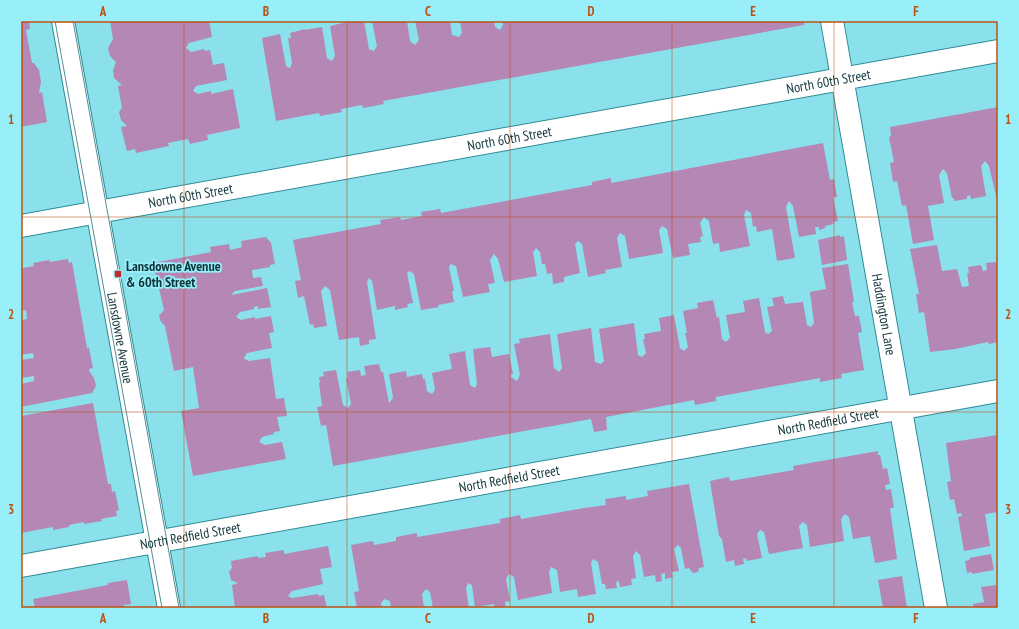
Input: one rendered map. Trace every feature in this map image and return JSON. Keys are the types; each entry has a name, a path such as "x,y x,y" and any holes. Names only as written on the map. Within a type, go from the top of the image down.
{"street":[{"name":"Lansdowne Avenue","path":"63,21 169,608"},
{"name":"Haddington Lane","path":"832,21 936,608"},
{"name":"North 60th Street","path":"21,226 998,51"},
{"name":"North Redfield Street","path":"21,566 998,391"}],"building":[{"path":"21,21 29,21 30,29 26,30 32,63 34,63 39,70 41,82 39,93 42,92 47,122 21,127"},
{"path":"110,21 209,21 212,37 189,43 186,48 191,52 204,49 205,51 210,50 213,65 224,63 227,80 196,86 193,91 198,94 211,91 211,94 233,89 240,128 207,135 208,140 190,144 188,139 168,143 169,146 136,153 135,149 127,151 121,127 127,126 121,120 119,112 122,108 118,86 122,85 114,78 113,70 116,62 110,56 108,48 113,39"},
{"path":"347,21 364,21 369,49 374,51 377,46 372,21 407,21 410,41 415,45 419,40 415,21 450,21 452,35 459,37 462,33 460,21 494,21 495,27 500,30 503,25 502,21 804,21 804,25 383,101 384,104 363,108 362,105 341,109 342,112 320,116 319,113 276,121 262,38 280,34 286,66 290,68 292,63 288,38 291,38 290,33 322,27 327,58 332,61 335,56 330,26"},
{"path":"998,107 998,204 989,166 985,161 981,166 986,196 971,199 970,195 967,196 967,199 954,201 954,198 952,198 947,173 943,169 939,175 944,203 928,206 934,240 913,244 906,205 902,206 897,181 893,182 890,163 894,162 889,137 891,136 890,127"},
{"path":"823,143 830,180 834,179 837,197 833,197 838,221 833,222 834,224 825,226 825,228 819,230 819,227 815,227 816,234 799,237 793,206 789,201 786,207 795,258 777,261 772,229 757,232 756,226 753,227 751,213 746,210 744,215 750,246 720,252 719,243 713,244 709,221 704,217 700,223 703,236 700,237 701,242 688,244 690,255 673,258 667,229 662,226 659,230 663,253 629,259 625,236 620,233 617,238 622,267 605,270 606,273 588,277 582,244 578,241 575,244 580,273 564,277 564,282 553,284 552,273 547,274 545,264 542,264 540,252 536,248 533,252 537,276 504,282 498,259 494,254 490,260 495,283 488,284 490,292 463,297 456,266 451,264 449,267 454,291 452,291 454,302 438,305 439,307 421,310 414,274 410,271 407,273 413,303 407,304 408,307 395,310 395,306 377,310 372,281 369,278 367,282 376,339 369,340 369,344 360,346 359,337 339,340 330,290 325,286 321,291 327,326 314,328 313,324 310,325 304,296 298,298 295,281 301,280 293,240 381,224 380,220 400,217 401,220 422,216 421,212 440,209 441,213 592,185 592,182 611,178 611,183"},
{"path":"840,235 840,237 844,236 847,260 822,265 818,240"},
{"path":"266,237 271,243 275,264 270,265 270,267 252,270 253,278 261,277 263,286 235,291 231,295 267,288 271,307 258,309 258,306 254,307 254,309 240,312 236,317 241,320 271,316 274,332 269,333 272,348 247,353 243,358 249,361 270,358 276,399 284,398 287,416 277,417 280,431 262,437 259,442 265,445 282,442 286,459 193,476 181,411 199,408 193,367 174,371 165,326 161,322 159,316 164,310 153,263 211,252 210,247 229,244 230,250 242,247 241,241"},
{"path":"937,245 942,271 957,269 962,287 969,286 967,273 969,273 968,267 981,265 983,271 987,270 986,263 997,262 996,258 998,257 998,342 989,344 988,342 955,349 930,352 924,312 919,313 916,294 919,294 910,249"},
{"path":"68,259 69,263 72,262 87,348 89,348 93,368 89,369 89,371 94,378 96,386 92,393 21,407 21,384 34,381 34,376 21,378 21,360 34,358 33,353 21,355 21,320 27,319 26,310 21,311 21,264 23,268 34,266 33,263"},
{"path":"848,264 854,302 852,302 855,316 859,316 862,332 858,333 864,370 841,374 842,378 820,382 820,378 716,397 716,401 695,405 694,400 606,417 607,430 594,432 591,419 333,466 326,425 321,426 317,407 322,406 319,377 324,376 323,372 336,370 343,405 348,408 351,404 346,378 348,378 347,372 360,370 361,376 366,375 364,366 379,364 381,372 383,372 389,403 393,398 389,374 406,371 407,377 422,374 423,379 425,379 427,391 432,394 435,390 432,373 452,369 449,354 465,351 470,385 475,388 477,384 473,349 490,347 492,357 509,354 513,374 511,377 517,381 520,375 514,344 520,343 519,339 550,334 554,368 559,372 562,368 557,334 591,328 595,362 601,364 604,361 599,329 634,323 638,355 642,357 646,353 643,339 645,339 644,334 661,331 659,318 674,315 680,348 684,351 688,347 683,311 698,308 697,303 713,300 717,318 719,317 722,339 726,342 730,338 726,315 745,312 743,301 759,298 765,332 768,334 772,331 767,307 774,306 772,298 783,296 785,304 803,302 807,325 811,327 814,323 810,292 826,289 822,268"},
{"path":"93,403 108,484 111,484 112,492 115,491 119,510 116,511 117,516 101,519 102,521 84,524 84,522 53,530 53,527 21,533 21,416"},
{"path":"998,435 998,512 985,514 990,546 964,551 958,517 962,516 961,513 957,514 954,499 950,500 947,482 951,481 946,443"},
{"path":"878,451 883,469 887,468 890,484 885,485 886,490 891,489 894,508 890,508 897,559 875,563 870,536 853,539 849,517 845,514 841,519 844,541 810,547 807,525 803,522 799,526 803,548 769,554 764,532 760,530 757,534 762,558 747,561 746,558 743,559 744,564 735,566 734,560 726,562 722,539 719,536 710,481 729,477 730,481 794,470 793,466"},
{"path":"689,484 704,567 699,568 698,572 693,573 689,568 685,569 681,548 678,545 674,549 679,571 671,572 673,577 665,579 665,573 661,574 662,581 656,582 655,575 644,577 640,555 636,551 633,556 636,578 631,579 632,585 620,587 619,581 616,582 617,588 606,589 605,584 602,584 598,562 593,559 591,563 596,594 578,597 577,589 560,592 557,570 551,567 549,572 552,593 518,600 514,577 509,574 506,579 510,601 505,602 506,608 494,608 494,604 475,607 472,585 468,583 466,588 469,608 433,608 430,592 426,589 422,594 424,608 391,608 390,601 384,599 381,603 382,608 357,608 354,592 359,591 351,545 373,541 374,545 396,541 396,537 417,533 417,537 500,523 500,519 520,515 521,519 606,505 605,499 626,496 626,500 648,496 647,491"},
{"path":"328,546 332,567 320,569 323,584 292,591 288,596 292,598 318,594 319,596 324,595 327,608 235,608 232,585 238,583 231,580 229,572 232,568 231,561 258,556 258,558 266,557 265,553 284,550 284,554"},
{"path":"991,554 994,570 972,574 972,572 967,573 965,561 970,560 969,558"},
{"path":"902,576 907,608 883,608 878,580"},
{"path":"127,580 131,604 124,605 124,608 35,608 33,599"},
{"path":"996,585 998,608 973,608 973,604 984,602 981,587"}],"tram line":[{"path":"55,21 162,608"},
{"path":"73,21 179,608"}],"place":[{"name":"Lansdowne Avenue & 60th Street","path":"118,274"}]}
